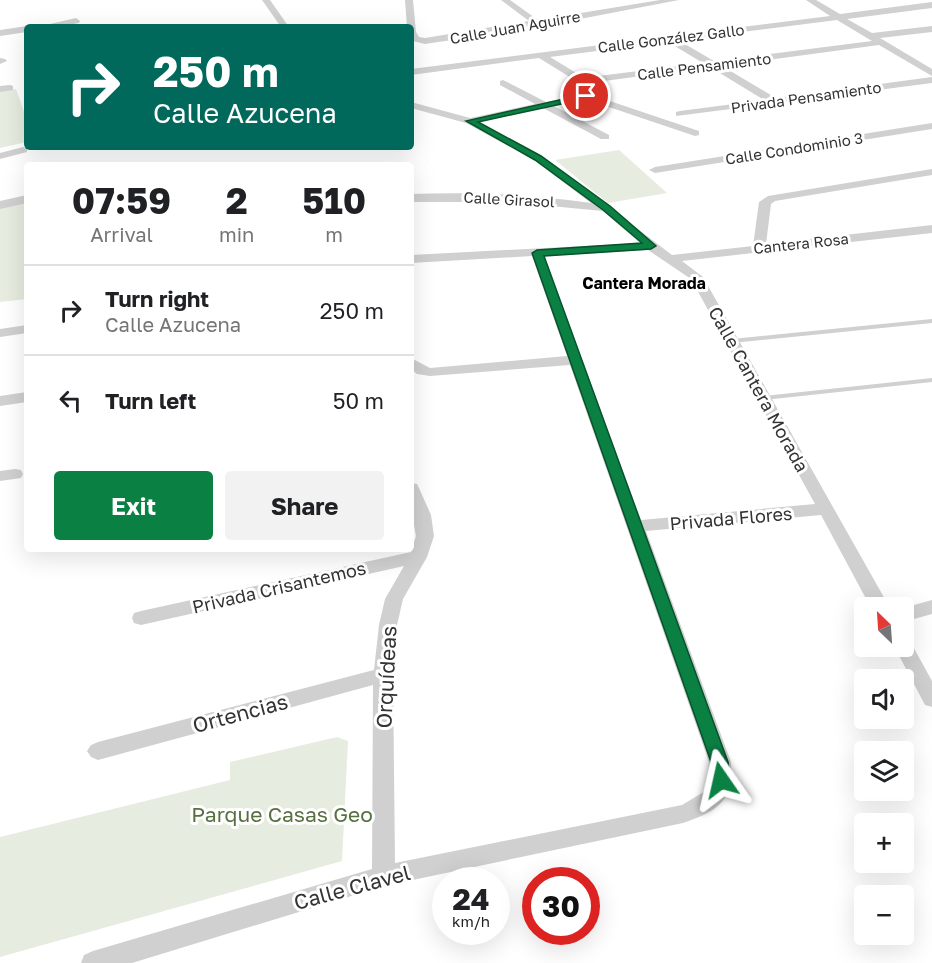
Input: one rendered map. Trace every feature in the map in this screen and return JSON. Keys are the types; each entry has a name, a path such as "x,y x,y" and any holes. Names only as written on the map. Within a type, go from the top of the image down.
{"street":[{"path":"266,0 283,24"},
{"name":"Calle Juan Aguirre","path":"409,0 411,24"},
{"path":"505,0 538,24"},
{"path":"602,0 615,7 626,0"},
{"name":"Calle Juan Aguirre","path":"414,36 416,39 425,41 538,24 615,7 675,0"},
{"path":"810,0 932,73"},
{"path":"924,0 932,4"},
{"name":"Calle González Gallo","path":"414,72 932,4"},
{"path":"58,24 75,21"},
{"path":"0,33 24,29"},
{"path":"873,36 932,29"},
{"path":"669,38 774,101"},
{"name":"Calle Pensamiento","path":"540,55 576,77 598,79 883,42"},
{"path":"911,60 932,57"},
{"path":"470,121 586,96 602,88 598,79"},
{"name":"Privada Pensamiento","path":"680,114 932,80"},
{"path":"502,83 605,137"},
{"path":"586,96 695,134"},
{"name":"Calle Cantera Morada","path":"414,106 470,121 538,158 606,208 651,246 696,277 875,597"},
{"name":"Calle Condominio 3","path":"655,170 932,126"},
{"path":"0,156 23,150"},
{"path":"759,248 765,202 772,198 932,172"},
{"name":"Calle Girasol","path":"414,198 517,197 548,199 606,208"},
{"path":"0,206 24,200"},
{"name":"Cantera Rosa","path":"670,259 932,229"},
{"path":"414,259 651,246"},
{"path":"537,253 636,526"},
{"path":"0,333 24,329"},
{"path":"414,364 422,371 430,372 576,360"},
{"path":"0,401 24,397"},
{"name":"Orquídeas","path":"384,876 383,675 388,625 394,598 418,556 425,536 422,515 414,495"},
{"name":"Privada Flores","path":"636,526 826,509"},
{"name":"Calle Clavel","path":"93,963 384,876 683,814 702,807 717,795 721,780 720,762 636,526"},
{"name":"Privada Crisantemos","path":"141,618 418,556"},
{"path":"914,612 932,607"},
{"path":"909,657 932,699"},
{"name":"Ortencias","path":"98,750 383,675"}],"lane":[{"path":"732,341 932,321"},
{"path":"764,398 932,380"}],"green space":[{"path":"16,89 24,112 24,143 0,148 0,91"},
{"path":"619,150 667,193 608,203 555,160"},
{"path":"24,202 24,299 0,302 0,208"},
{"name":"Parque Casas Geo","path":"337,737 348,741 342,861 0,957 0,837 230,780 230,762"}],"district":[{"name":"Cantera Morada","path":"644,283"}],"route":[{"path":"586,96 470,121 538,158 606,208 651,246 537,253 720,762 721,780"}]}
